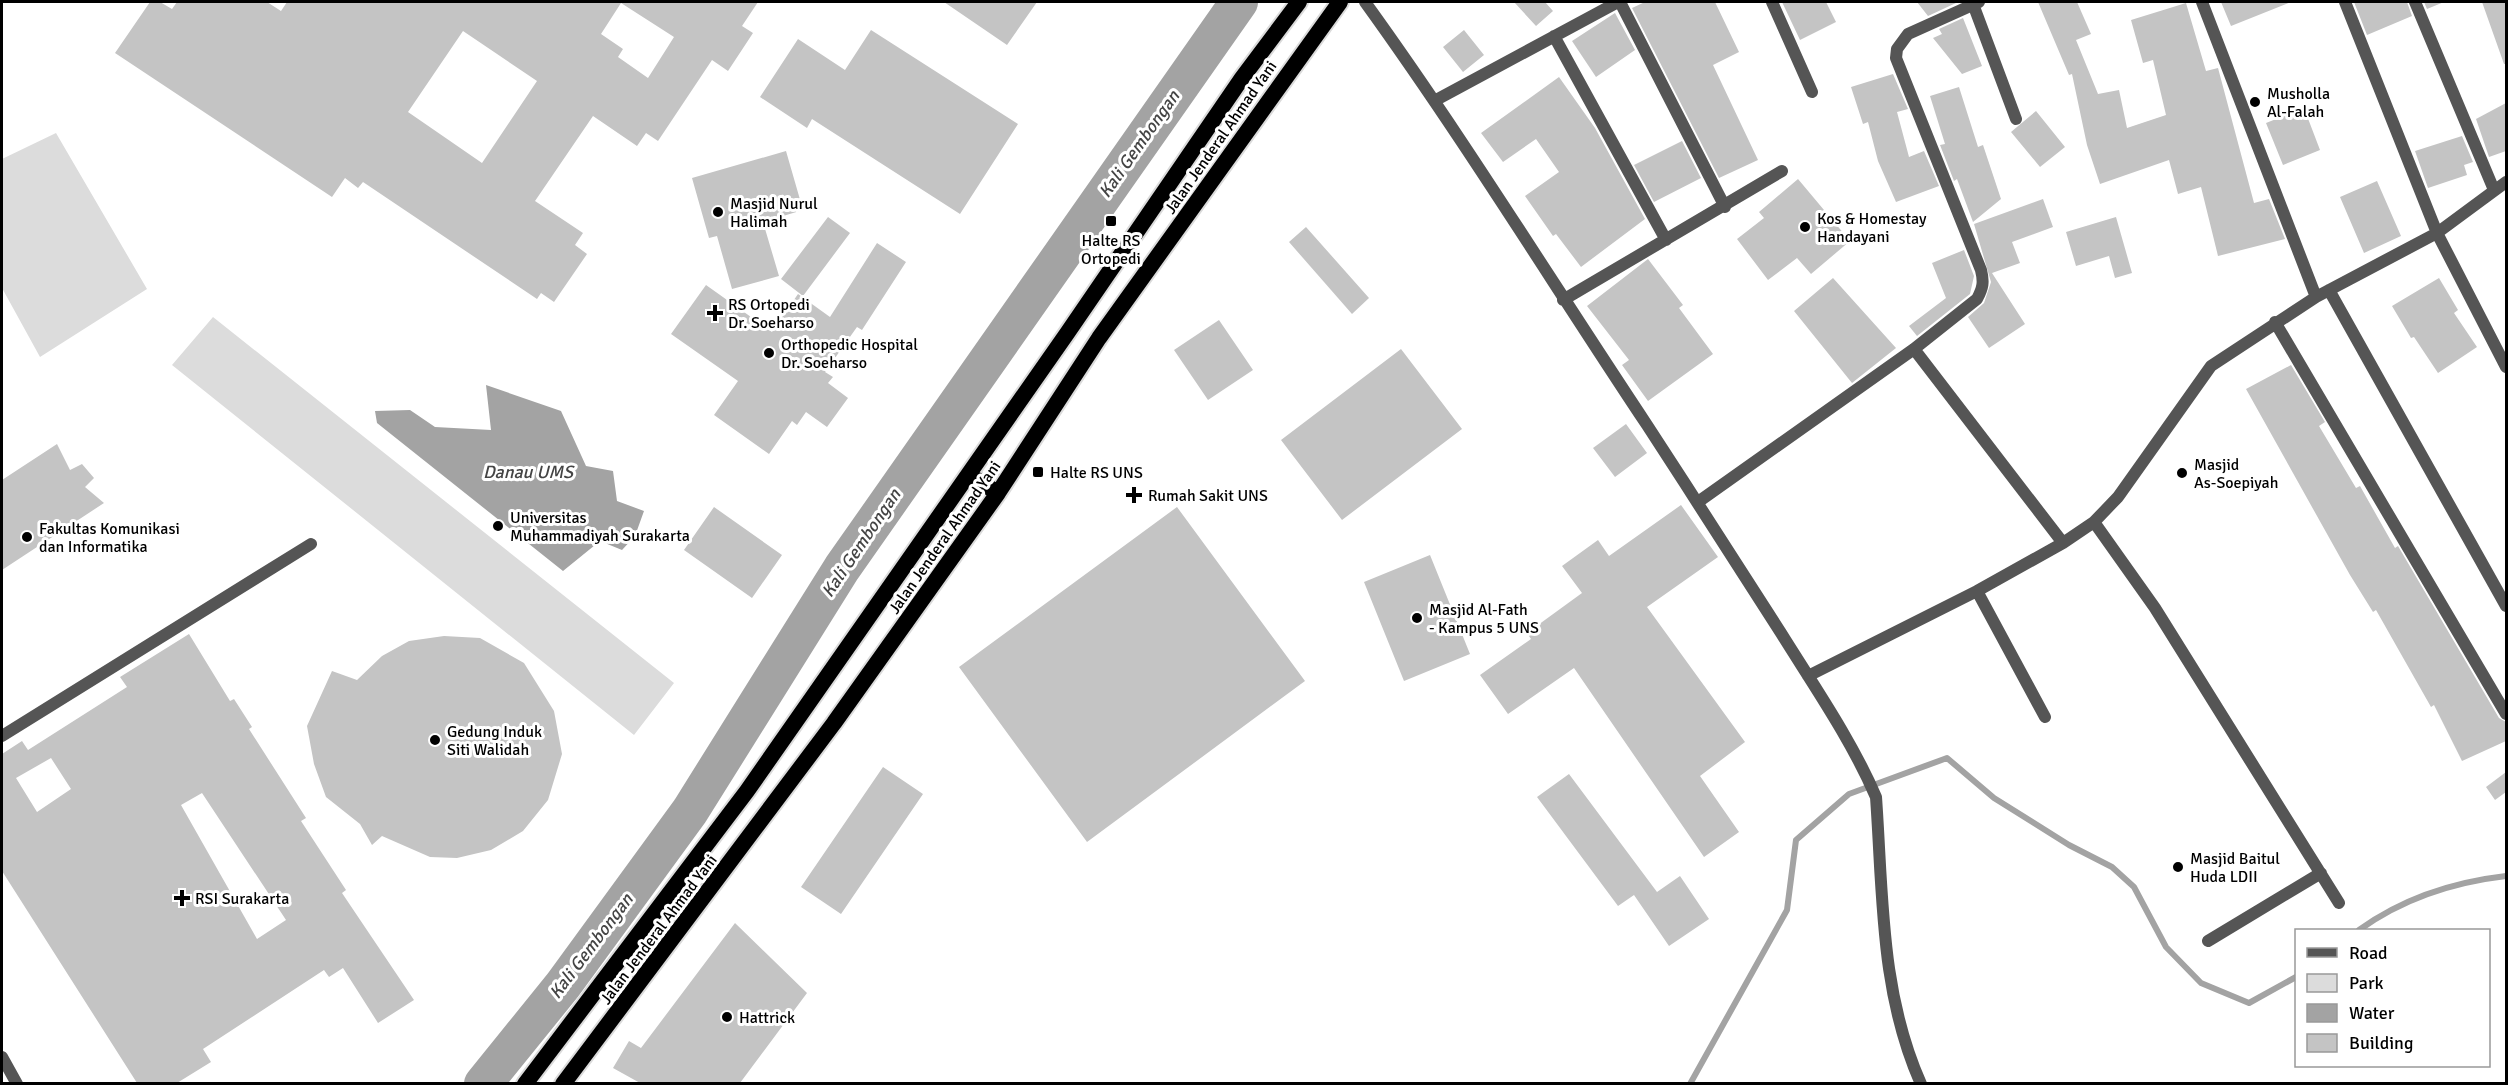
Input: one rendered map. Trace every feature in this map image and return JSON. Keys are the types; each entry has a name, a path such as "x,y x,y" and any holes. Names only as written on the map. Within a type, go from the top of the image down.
{"highway":[{"name":"Jalan Jenderal Ahmad Yani","path":"525,1083 747,791 969,475 1242,78 1299,2"},
{"name":"Jalan Jenderal Ahmad Yani","path":"563,1083 786,790 998,493 1099,338 1340,2"},
{"path":"969,475 998,493"}],"street":[{"path":"1365,2 1436,100 1563,300 1698,502 1808,676 1866,773 1876,797 1887,958 1892,997 1901,1036 1921,1083"},
{"path":"1436,100 1619,2 1725,207"},
{"path":"1772,2 1812,92"},
{"path":"2202,2 2316,297"},
{"path":"2345,2 2437,233 2506,367"},
{"path":"2415,2 2494,190"},
{"path":"1698,502 1914,349 1977,299 1984,282 1896,58 1897,50 1908,34 1976,3 2016,119"},
{"path":"1554,36 1666,240"},
{"path":"1563,300 1725,207 1782,171"},
{"path":"1808,676 1977,591 2063,543 2094,522 2118,496 2211,366 2316,297 2437,233 2506,182"},
{"path":"2329,290 2506,606"},
{"path":"2275,322 2506,714"},
{"path":"1914,349 2063,543"},
{"path":"2094,522 2155,608 2339,903"},
{"path":"2,736 311,544"},
{"path":"1977,591 2045,717"},
{"path":"2208,941 2321,873"},
{"path":"2,1057 17,1083"}],"green space":[{"path":"56,133 147,289 40,357 2,288 2,159"},
{"path":"213,317 674,683 634,735 172,365"}],"water":[{"name":"Danau UMS","path":"486,385 561,411 586,466 613,471 617,501 644,511 635,536 622,550 600,541 563,571 377,423 375,411 410,410 435,427 491,430"}],"building":[{"path":"150,2 160,2 172,9 177,2 267,2 281,11 287,2 758,2 742,26 753,33 728,71 712,60 658,141 646,133 637,146 593,116 535,201 583,233 575,245 587,254 554,302 541,293 537,299 363,182 358,188 345,178 332,197 115,53","holes":["621,3 674,37 648,78 618,57 623,49 601,34","463,31 537,81 482,163 408,112"]},
{"path":"944,2 1037,2 1007,45"},
{"path":"1514,2 1545,2 1553,11 1536,26"},
{"path":"1645,2 1715,2 1739,52 1713,65 1758,160 1719,178 1632,8"},
{"path":"1782,2 1826,2 1836,22 1800,40"},
{"path":"1917,2 1954,2 1956,3 1928,16"},
{"path":"2038,2 2077,2 2091,34 2076,40 2098,94 2119,90 2127,128 2166,115 2153,60 2143,63 2131,20 2186,3 2206,71 2218,68 2254,203 2269,199 2285,239 2218,256 2201,187 2178,194 2169,160 2100,184 2087,145 2072,74 2069,75"},
{"path":"2221,2 2291,2 2231,26"},
{"path":"2354,2 2407,2 2412,16 2367,35"},
{"path":"2424,2 2444,2 2427,9"},
{"path":"2482,2 2506,2 2506,64 2504,64"},
{"path":"1615,13 1635,50 1596,77 1572,41"},
{"path":"1963,18 1982,66 1962,74 1933,38 1942,34 1939,29"},
{"path":"871,30 1018,124 960,214 812,119 807,128 760,97 798,39 845,70"},
{"path":"1464,30 1484,55 1463,72 1443,47"},
{"path":"1893,74 1908,109 1897,112 1909,157 1924,151 1939,186 1896,202 1878,161 1868,122 1863,124 1851,87"},
{"path":"1559,77 1595,128 1645,219 1581,267 1556,234 1553,236 1525,196 1559,172 1536,139 1503,162 1481,133"},
{"path":"1959,87 1978,147 1983,145 2001,199 1973,222 1957,179 1954,181 1940,145 1945,144 1930,96"},
{"path":"2506,103 2506,151 2489,157 2476,119"},
{"path":"2304,108 2320,150 2283,165 2266,123"},
{"path":"2036,111 2065,147 2040,167 2011,132"},
{"path":"2462,136 2473,162 2464,165 2467,175 2428,188 2415,151"},
{"path":"1682,141 1701,178 1654,202 1634,165"},
{"path":"786,151 803,210 763,222 779,276 732,289 717,236 709,238 692,178"},
{"name":"Kos & Homestay Handayani","path":"1798,179 1850,241 1811,274 1797,258 1768,280 1737,239 1764,218 1759,212"},
{"path":"2377,181 2401,236 2364,253 2340,197"},
{"path":"2043,199 2053,227 2012,242 2020,263 1992,273 2025,324 1989,348 1968,317 1984,303 1991,282 1974,224"},
{"path":"828,217 850,233 803,296 781,279"},
{"path":"2116,217 2132,273 2115,278 2109,256 2076,266 2066,232"},
{"path":"1306,227 1369,298 1352,314 1289,242"},
{"name":"Orthopedic Hospital Dr. Soeharso","path":"877,243 906,262 862,330 857,327 825,372 833,377 828,383 848,398 827,427 806,412 797,425 792,421 769,454 714,415 738,381 671,334 706,285 772,332 798,294 830,317"},
{"path":"1964,250 1974,276 1970,294 1917,336 1909,326 1946,298 1932,263"},
{"path":"1648,259 1683,305 1679,308 1713,354 1648,401 1622,365 1629,360 1587,306"},
{"path":"1833,278 1896,348 1852,383 1794,311"},
{"path":"2439,278 2458,310 2454,313 2477,347 2438,373 2414,337 2411,338 2392,306"},
{"path":"1219,320 1253,370 1208,400 1174,350"},
{"path":"1401,349 1462,429 1342,520 1281,440"},
{"path":"2291,365 2325,422 2319,426 2356,488 2360,486 2395,548 2398,546 2499,718 2506,722 2506,741 2462,761 2434,705 2431,707 2376,610 2373,612 2350,575 2246,389"},
{"path":"1626,424 1647,453 1615,477 1593,448"},
{"name":"Fakultas Komunikasi dan Informatika","path":"57,444 70,470 82,464 94,478 85,487 104,503 2,570 2,480"},
{"path":"1681,505 1718,557 1647,607 1745,742 1700,776 1739,832 1704,857 1574,668 1508,714 1480,675 1531,639 1527,633 1582,593 1562,566 1598,540 1609,556"},
{"path":"714,507 782,555 752,598 684,550"},
{"path":"1177,507 1305,681 1087,842 959,667"},
{"name":"Masjid Al-Fath - Kampus 5 UNS","path":"1430,555 1470,654 1404,681 1364,582"},
{"name":"RSI Surakarta","path":"189,634 230,701 234,699 252,727 249,729 306,818 301,821 346,890 342,893 414,1000 378,1023 343,968 329,977 324,970 203,1049 211,1062 177,1083 137,1083 2,871 2,754 22,741 28,750 127,687 120,677","holes":["51,758 71,789 37,812 16,778","202,793 286,920 257,939 181,805"]},
{"name":"Gedung Induk Siti Walidah","path":"444,636 480,638 524,663 554,711 562,754 548,800 523,831 491,850 457,858 430,857 382,836 372,845 360,824 326,797 314,764 307,726 332,671 357,680 382,656 409,641"},
{"path":"883,767 923,794 841,914 801,887"},
{"path":"2506,772 2506,792 2495,800 2486,787"},
{"path":"1569,774 1657,892 1680,876 1709,919 1669,946 1634,895 1618,906 1537,797"},
{"name":"Hattrick","path":"735,923 807,993 740,1083 640,1083 613,1068 629,1041 641,1048"}],"waterway":[{"name":"Kali Gembongan","path":"483,1084 563,985 690,811 842,568 1239,2"},
{"path":"1690,1084 1787,910 1796,840 1849,794 1947,758 1994,798 2069,845 2112,867 2134,887 2166,947 2201,983 2249,1003 2295,978"},
{"path":"2361,929 2393,909 2429,894 2467,883 2506,876"}],"place":[{"name":"Musholla Al-Falah","path":"2255,102"},
{"name":"Masjid Nurul Halimah","path":"718,212"},
{"name":"Halte RS Ortopedi","path":"1111,221"},
{"name":"Kos & Homestay Handayani","path":"1805,227"},
{"name":"RS Ortopedi Dr. Soeharso","path":"715,313"},
{"name":"Orthopedic Hospital Dr. Soeharso","path":"769,353"},
{"name":"Halte RS UNS","path":"1038,472"},
{"name":"Masjid As-Soepiyah","path":"2182,473"},
{"name":"Rumah Sakit UNS","path":"1134,495"},
{"name":"Universitas Muhammadiyah Surakarta","path":"498,526"},
{"name":"Fakultas Komunikasi dan Informatika","path":"27,537"},
{"name":"Masjid Al-Fath - Kampus 5 UNS","path":"1417,618"},
{"name":"Gedung Induk Siti Walidah","path":"435,740"},
{"name":"Masjid Baitul Huda LDII","path":"2178,867"},
{"name":"RSI Surakarta","path":"182,898"},
{"name":"Hattrick","path":"727,1017"}]}
